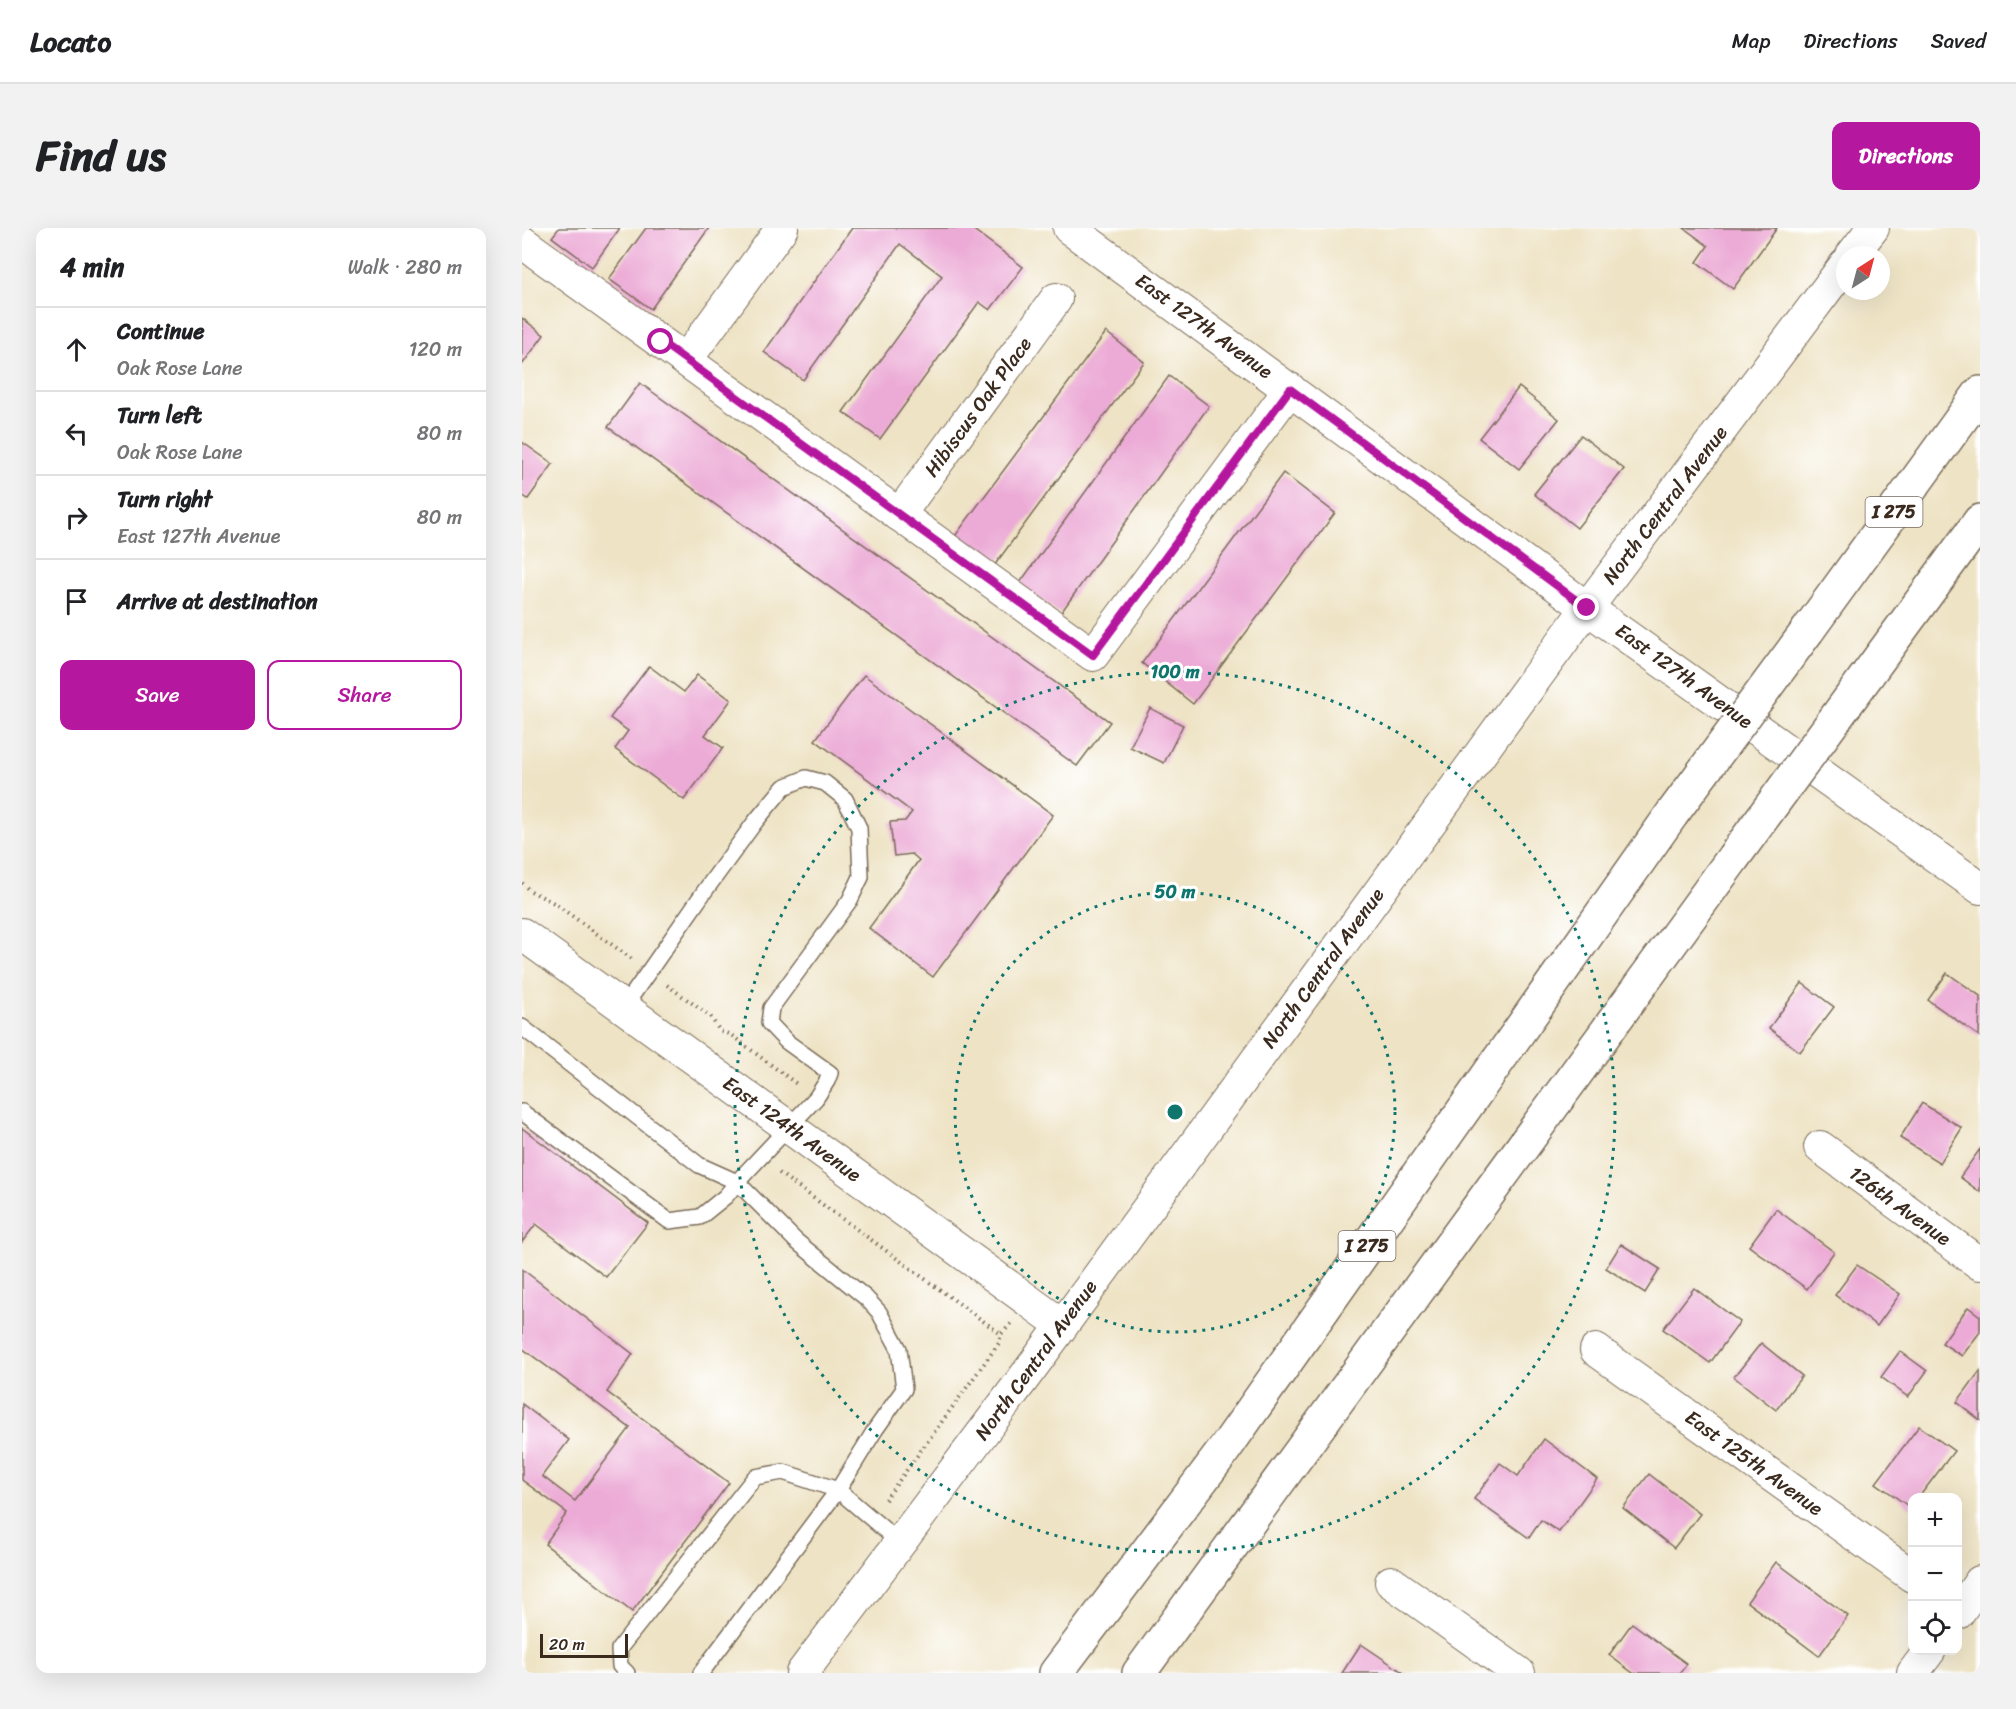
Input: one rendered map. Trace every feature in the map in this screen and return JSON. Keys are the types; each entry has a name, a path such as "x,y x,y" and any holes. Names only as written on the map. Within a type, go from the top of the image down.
{"highway":[{"name":"I 275","path":"1056,1673 1224,1450 1672,814 1980,393"},
{"path":"1138,1673 1980,521"}],"street":[{"path":"686,360 782,228"},
{"name":"East 127th Avenue","path":"1069,228 1587,608 1980,888"},
{"path":"1859,246 1873,228"},
{"path":"522,242 1093,655 1290,389"},
{"name":"North Central Avenue","path":"802,1673 1062,1325 1587,608 1836,277"},
{"name":"Hibiscus Oak Place","path":"900,516 1056,299"},
{"name":"East 124th Avenue","path":"525,944 624,1007 1062,1325"},
{"name":"126th Avenue","path":"1820,1147 1980,1264"},
{"name":"East 125th Avenue","path":"1596,1350 1908,1573"},
{"path":"1391,1582 1519,1673"},
{"path":"1962,1606 1980,1582"},
{"path":"1912,1673 1925,1655"}],"lane":[{"path":"522,1112 669,1221 700,1217 726,1197 737,1182 816,1098 830,1073 787,1042 769,1023 771,1008 850,900 861,877 859,828 845,799 825,783 806,778 784,787 755,822 624,1007"},
{"path":"522,1027 699,1165 737,1182 796,1241 866,1298 879,1312 899,1349 904,1389 875,1430 838,1490 701,1673"},
{"path":"627,1673 620,1666 619,1649 755,1477 783,1472 838,1490 900,1543"}],"path":[{"path":"522,884 554,903 710,1016 720,1030 731,1035 816,1098"},
{"path":"779,1173 1001,1334"},
{"path":"885,1500 999,1343 1001,1334 1015,1319"}],"building":[{"path":"559,228 620,228 592,267 552,237"},
{"path":"646,228 709,228 651,309 609,279"},
{"path":"852,228 971,228 1023,267 990,310 979,302 880,439 843,412 942,276 900,244 803,380 764,352"},
{"path":"1684,228 1777,228 1733,289 1697,262 1708,246"},
{"path":"522,318 544,335 522,365"},
{"path":"1106,332 1144,362 994,566 955,536"},
{"path":"1169,376 1209,406 1060,614 1019,584"},
{"path":"640,383 1110,722 1077,766 608,427"},
{"path":"1519,387 1559,419 1519,469 1479,438"},
{"path":"1581,435 1624,469 1577,528 1534,494"},
{"path":"522,442 553,464 528,499 522,495"},
{"path":"1283,473 1335,513 1193,704 1142,663"},
{"path":"649,666 684,692 697,675 731,700 705,735 723,748 684,800 615,749 628,731 610,718"},
{"path":"864,675 1053,815 933,977 869,928 919,860 912,854 894,856 890,822 905,821 912,812 815,740"},
{"path":"1150,708 1183,725 1164,763 1130,747"},
{"path":"1947,973 1980,996 1979,1036 1928,1000"},
{"path":"1802,983 1834,1007 1800,1052 1769,1028"},
{"path":"1922,1103 1962,1128 1940,1163 1900,1138"},
{"path":"522,1128 648,1223 606,1277 536,1224 522,1242"},
{"path":"1980,1149 1980,1192 1960,1177"},
{"path":"1776,1209 1834,1252 1807,1289 1749,1246"},
{"path":"1621,1244 1660,1269 1645,1293 1606,1268"},
{"path":"1857,1265 1900,1294 1877,1326 1835,1295"},
{"path":"522,1269 633,1354 607,1392 729,1483 632,1612 545,1544 567,1513 522,1480 522,1404 569,1440 542,1476 575,1501 630,1428 522,1348"},
{"path":"1694,1288 1740,1322 1710,1363 1663,1329"},
{"path":"1968,1307 1980,1316 1980,1332 1962,1356 1942,1343"},
{"path":"1761,1343 1802,1376 1776,1410 1734,1377"},
{"path":"1900,1351 1927,1371 1908,1397 1881,1377"},
{"path":"1980,1371 1980,1420 1957,1402"},
{"path":"1919,1426 1954,1451 1922,1493 1908,1493 1908,1506 1876,1483"},
{"path":"1544,1439 1597,1479 1559,1532 1541,1520 1529,1538 1474,1499 1500,1463 1518,1476"},
{"path":"1649,1474 1700,1514 1674,1548 1623,1508"},
{"path":"1776,1562 1848,1616 1819,1656 1747,1602"},
{"path":"1632,1623 1687,1664 1680,1673 1633,1673 1609,1655"},
{"path":"1361,1644 1404,1673 1342,1673"}],"route":[{"path":"661,342 1093,655 1290,389 1587,608"}]}
